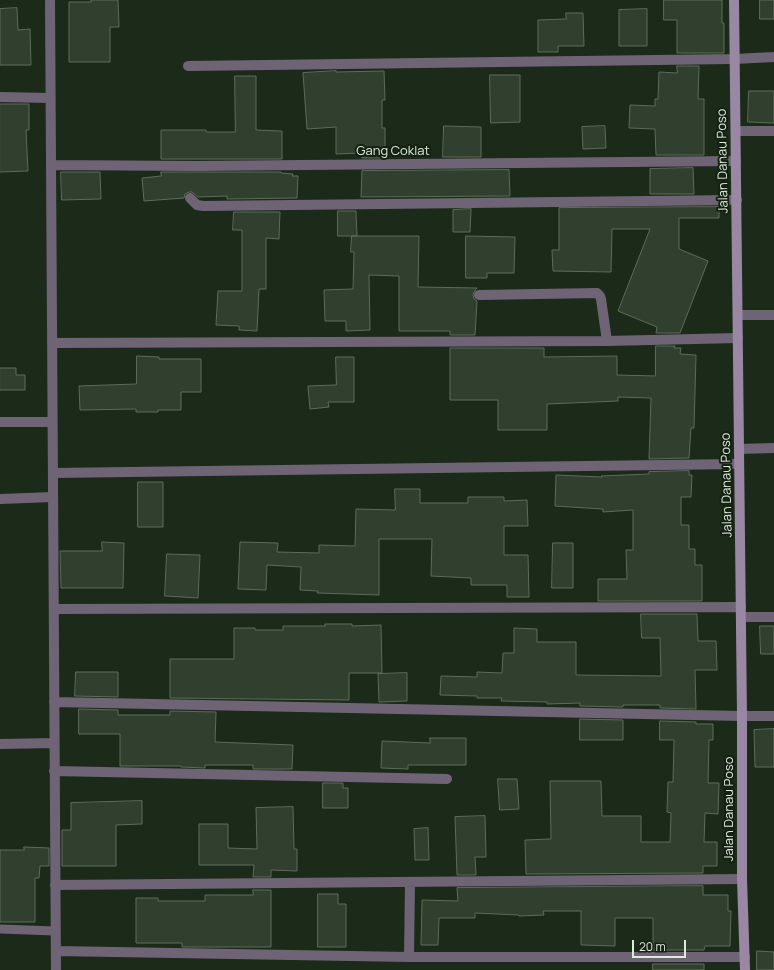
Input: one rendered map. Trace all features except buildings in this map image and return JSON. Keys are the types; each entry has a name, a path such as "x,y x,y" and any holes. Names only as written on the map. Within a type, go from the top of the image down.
{"street":[{"path":"50,0 56,970"},
{"name":"Jalan Danau Poso","path":"734,0 744,970"},
{"path":"188,66 734,59 774,57"},
{"path":"0,96 50,98"},
{"path":"736,130 774,131"},
{"name":"Gang Coklat","path":"50,165 195,166 736,161"},
{"path":"190,198 196,205 203,206 737,200"},
{"path":"479,295 597,293 601,299 607,341"},
{"path":"738,315 774,315"},
{"path":"52,343 607,341 738,338"},
{"path":"0,422 52,422"},
{"path":"739,449 774,448"},
{"path":"53,472 739,464"},
{"path":"0,499 53,497"},
{"path":"54,609 741,612 774,617"},
{"path":"54,702 774,716"},
{"path":"0,744 54,743"},
{"path":"54,771 447,780"},
{"path":"55,885 742,879"},
{"path":"409,957 410,882"},
{"path":"56,951 409,957 744,957"}],"lane":[{"path":"0,929 55,931"}]}
